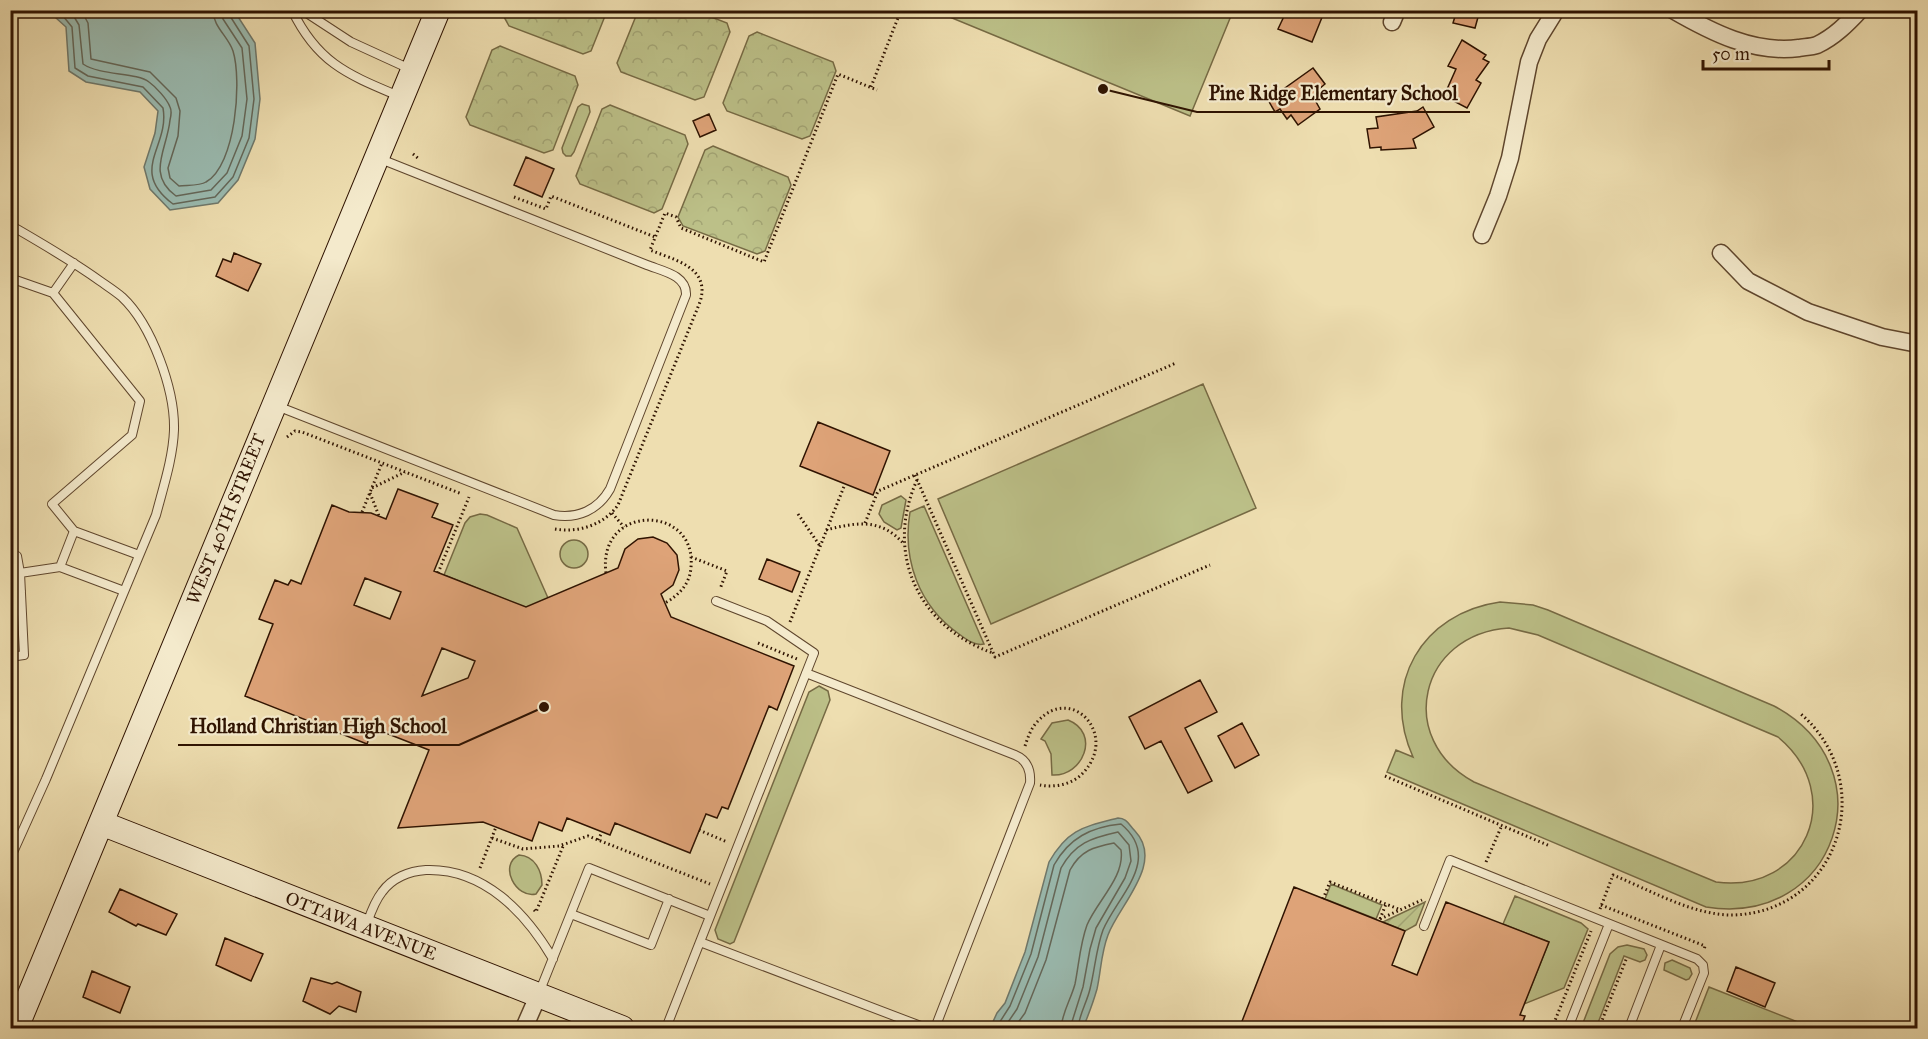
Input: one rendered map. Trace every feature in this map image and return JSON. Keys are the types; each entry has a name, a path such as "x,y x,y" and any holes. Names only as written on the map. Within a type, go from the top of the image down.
{"street":[{"name":"WEST 40TH STREET","path":"16,1029 438,10"},
{"path":"1482,235 1510,158 1529,62 1538,39 1556,10"},
{"path":"1673,10 1725,37 1752,46 1792,49 1815,46 1842,28 1860,10"},
{"path":"1721,253 1748,281 1808,312 1882,337 1917,344"},
{"name":"OTTAWA AVENUE","path":"101,823 622,1029"},
{"path":"524,1029 538,996"}],"lane":[{"path":"292,10 303,32 339,69 402,98"},
{"path":"303,10 351,42 414,70"},
{"path":"274,405 554,515 572,516 587,512 598,505 610,489 686,295 684,283 676,277 647,265 378,158"},
{"path":"10,225 74,263 122,297 139,319 162,365 171,393 174,431 168,470 156,515 42,789 10,859"},
{"path":"53,293 74,263"},
{"path":"10,278 53,293 140,401 132,435 52,504 74,531 139,555"},
{"path":"60,567 74,531"},
{"path":"10,558 17,556 20,573 24,655 10,657"},
{"path":"20,573 60,567 124,591"},
{"path":"10,592 21,591"},
{"path":"666,1029 814,653 767,621 716,601"},
{"path":"806,673 1020,757 1028,765 1030,783 935,1029"},
{"path":"1424,926 1450,860 1702,962 1704,968 1682,1029"},
{"path":"538,996 589,868 710,916"},
{"path":"365,928 381,893 391,883 408,873 443,871 479,882 503,898 531,926 552,959"},
{"path":"571,914 651,945 669,899"},
{"path":"1568,1029 1609,924"},
{"path":"700,942 926,1029"},
{"path":"1629,1029 1661,945"},
{"path":"1917,966 1917,973"}],"path":[{"path":"870,87 901,10"},
{"path":"548,528 581,529 597,523 612,513 623,496 702,297 700,280 693,270 650,250 664,213 676,217 681,228 764,262 838,74 877,90"},
{"path":"413,154 429,163"},
{"path":"514,197 546,209 552,196 655,237"},
{"path":"865,524 878,491 916,477 1176,363"},
{"path":"287,437 295,431 302,432 479,501"},
{"path":"362,512 382,463"},
{"path":"372,488 405,472"},
{"path":"916,477 906,514 904,544 911,577 930,611 958,637 993,653"},
{"path":"916,477 994,657 1210,565"},
{"path":"785,633 845,484"},
{"path":"370,493 379,516"},
{"path":"438,573 469,497"},
{"path":"612,513 624,526"},
{"path":"798,514 820,546"},
{"path":"606,573 608,546 612,538 624,526 648,519 665,522 684,538 691,557 691,571 684,587 665,603"},
{"path":"826,530 856,523 865,524 889,531 904,544"},
{"path":"691,557 727,571 716,601"},
{"path":"1020,757 1039,720 1059,709 1076,711 1088,718 1095,731 1096,751 1089,767 1082,775 1064,784 1048,786 1030,783"},
{"path":"1599,910 1613,875 1694,909 1722,915 1752,913 1771,907 1804,887 1824,865 1833,847 1839,829 1843,799 1838,770 1831,752 1821,735 1801,714"},
{"path":"1385,776 1550,846"},
{"path":"1482,873 1502,825"},
{"path":"480,868 496,827"},
{"path":"699,830 727,842"},
{"path":"598,840 602,832"},
{"path":"492,838 523,849 541,849 588,836 710,885"},
{"path":"536,912 564,844"},
{"path":"1323,899 1330,882 1401,910"},
{"path":"1386,904 1380,920 1437,894"},
{"path":"1552,1029 1591,931"},
{"path":"1599,1029 1627,957"},
{"path":"1522,1024 1534,1029"}],"green space":[{"path":"507,10 607,11 591,51 583,54 509,26 504,17"},
{"path":"935,10 1233,11 1190,116"},
{"path":"638,11 696,11 727,23 730,32 704,97 695,100 621,72 617,63"},
{"path":"757,32 833,62 836,71 810,136 802,139 727,111 723,103 749,36"},
{"path":"500,46 575,76 578,85 553,150 544,153 470,125 466,117 492,50"},
{"path":"582,104 589,106 590,112 574,152 571,156 566,156 562,148 578,107"},
{"path":"610,105 685,135 688,144 662,209 654,213 580,184 576,176 602,109"},
{"path":"713,146 788,177 791,185 765,251 757,254 683,226 678,217 705,150"},
{"path":"1203,384 1256,508 991,624 938,499"},
{"path":"901,496 906,500 901,528 897,530 884,522 879,514 882,505"},
{"path":"924,506 984,644 968,640 945,623 933,610 917,581 911,564 908,530 910,512"},
{"path":"480,514 517,528 548,598 542,614 444,575 465,523 470,517"},
{"path":"574,540 584,544 588,554 584,564 574,568 564,564 560,554 564,544"},
{"path":"1500,602 1533,605 1548,610 1774,706 1810,733 1831,767 1838,802 1832,838 1815,869 1788,893 1751,907 1706,907 1387,772 1396,750 1413,757 1404,730 1402,704 1405,679 1415,656 1429,637 1449,621 1473,609","holes":["1509,628 1538,635 1778,737 1799,760 1810,786 1813,812 1807,836 1793,857 1773,873 1747,882 1716,882 1474,782 1449,763 1433,741 1427,716 1428,691 1438,668 1454,649 1478,635"]},
{"path":"819,686 828,691 830,700 734,942 730,944 718,939 715,930 809,692"},
{"path":"1068,720 1078,726 1084,734 1086,744 1084,753 1072,769 1063,774 1052,775 1051,754 1045,741 1041,739 1052,723"},
{"path":"519,855 533,861 539,870 542,885 536,894 522,891 512,880 510,866"},
{"path":"1331,884 1382,905 1376,919 1325,899"},
{"path":"1515,896 1581,923 1588,929 1564,988 1524,1004 1549,942 1503,924"},
{"path":"1425,902 1416,925 1405,931 1383,922"},
{"path":"1627,945 1644,949 1647,955 1645,960 1640,962 1624,956 1596,1028 1581,1028 1610,954 1618,947"},
{"path":"1672,960 1690,968 1692,974 1689,979 1686,980 1664,970 1665,963"},
{"path":"1709,987 1813,1028 1693,1028"}],"water":[{"path":"57,10 235,12 255,43 260,99 255,139 238,180 218,203 170,210 150,189 144,167 155,133 158,111 140,92 86,82 69,71 66,27 56,18"},
{"path":"1118,818 1126,821 1143,843 1145,857 1143,870 1108,935 1102,955 1097,989 1083,1028 990,1028 1005,1003 1025,952 1049,862 1070,836 1086,827"}],"building":[{"path":"1287,10 1325,10 1312,42 1278,29"},
{"path":"1457,10 1480,10 1475,28 1453,23"},
{"path":"1462,40 1486,55 1483,59 1489,62 1476,80 1481,83 1467,108 1444,96 1456,69 1448,66"},
{"path":"1313,68 1325,84 1318,90 1322,94 1315,100 1320,109 1298,125 1291,115 1287,119 1280,109 1275,112 1268,100"},
{"path":"1423,107 1434,127 1413,139 1416,148 1381,150 1381,147 1370,148 1367,129 1378,128 1376,117 1417,111"},
{"path":"709,114 716,130 700,137 693,121"},
{"path":"526,157 554,169 542,197 514,185"},
{"path":"234,253 261,264 248,291 216,276 223,259 231,262"},
{"path":"818,422 890,451 873,495 800,466"},
{"path":"398,489 438,504 432,517 453,525 434,571 526,607 618,568 625,549 638,539 653,537 667,543 677,555 679,570 673,585 661,594 671,617 794,666 777,710 769,706 728,809 722,807 717,818 706,814 690,853 615,823 610,835 567,818 562,831 539,822 532,841 483,822 398,828 429,750 373,728 367,744 245,696 273,624 259,619 275,580 288,585 291,580 301,584 332,505 349,512 371,513 386,519","holes":["365,578 401,592 390,619 354,605","442,648 475,661 468,678 422,696"]},
{"path":"767,559 800,572 792,592 759,579"},
{"path":"1200,680 1217,712 1185,728 1212,781 1188,793 1161,741 1145,749 1129,717"},
{"path":"1242,723 1259,755 1235,768 1218,736"},
{"path":"1294,887 1405,931 1392,965 1417,975 1446,902 1549,942 1520,1015 1525,1016 1520,1029 1239,1029"},
{"path":"120,889 177,914 166,935 138,924 136,926 109,912"},
{"path":"225,938 263,954 251,981 216,965"},
{"path":"1736,967 1775,983 1765,1007 1727,991"},
{"path":"92,971 130,987 120,1013 83,997"},
{"path":"311,978 332,984 337,982 361,992 356,1012 339,1006 330,1014 303,1001"}],"place":[{"name":"Pine Ridge Elementary School","path":"1103,89"},
{"name":"Holland Christian High School","path":"544,707"}]}
